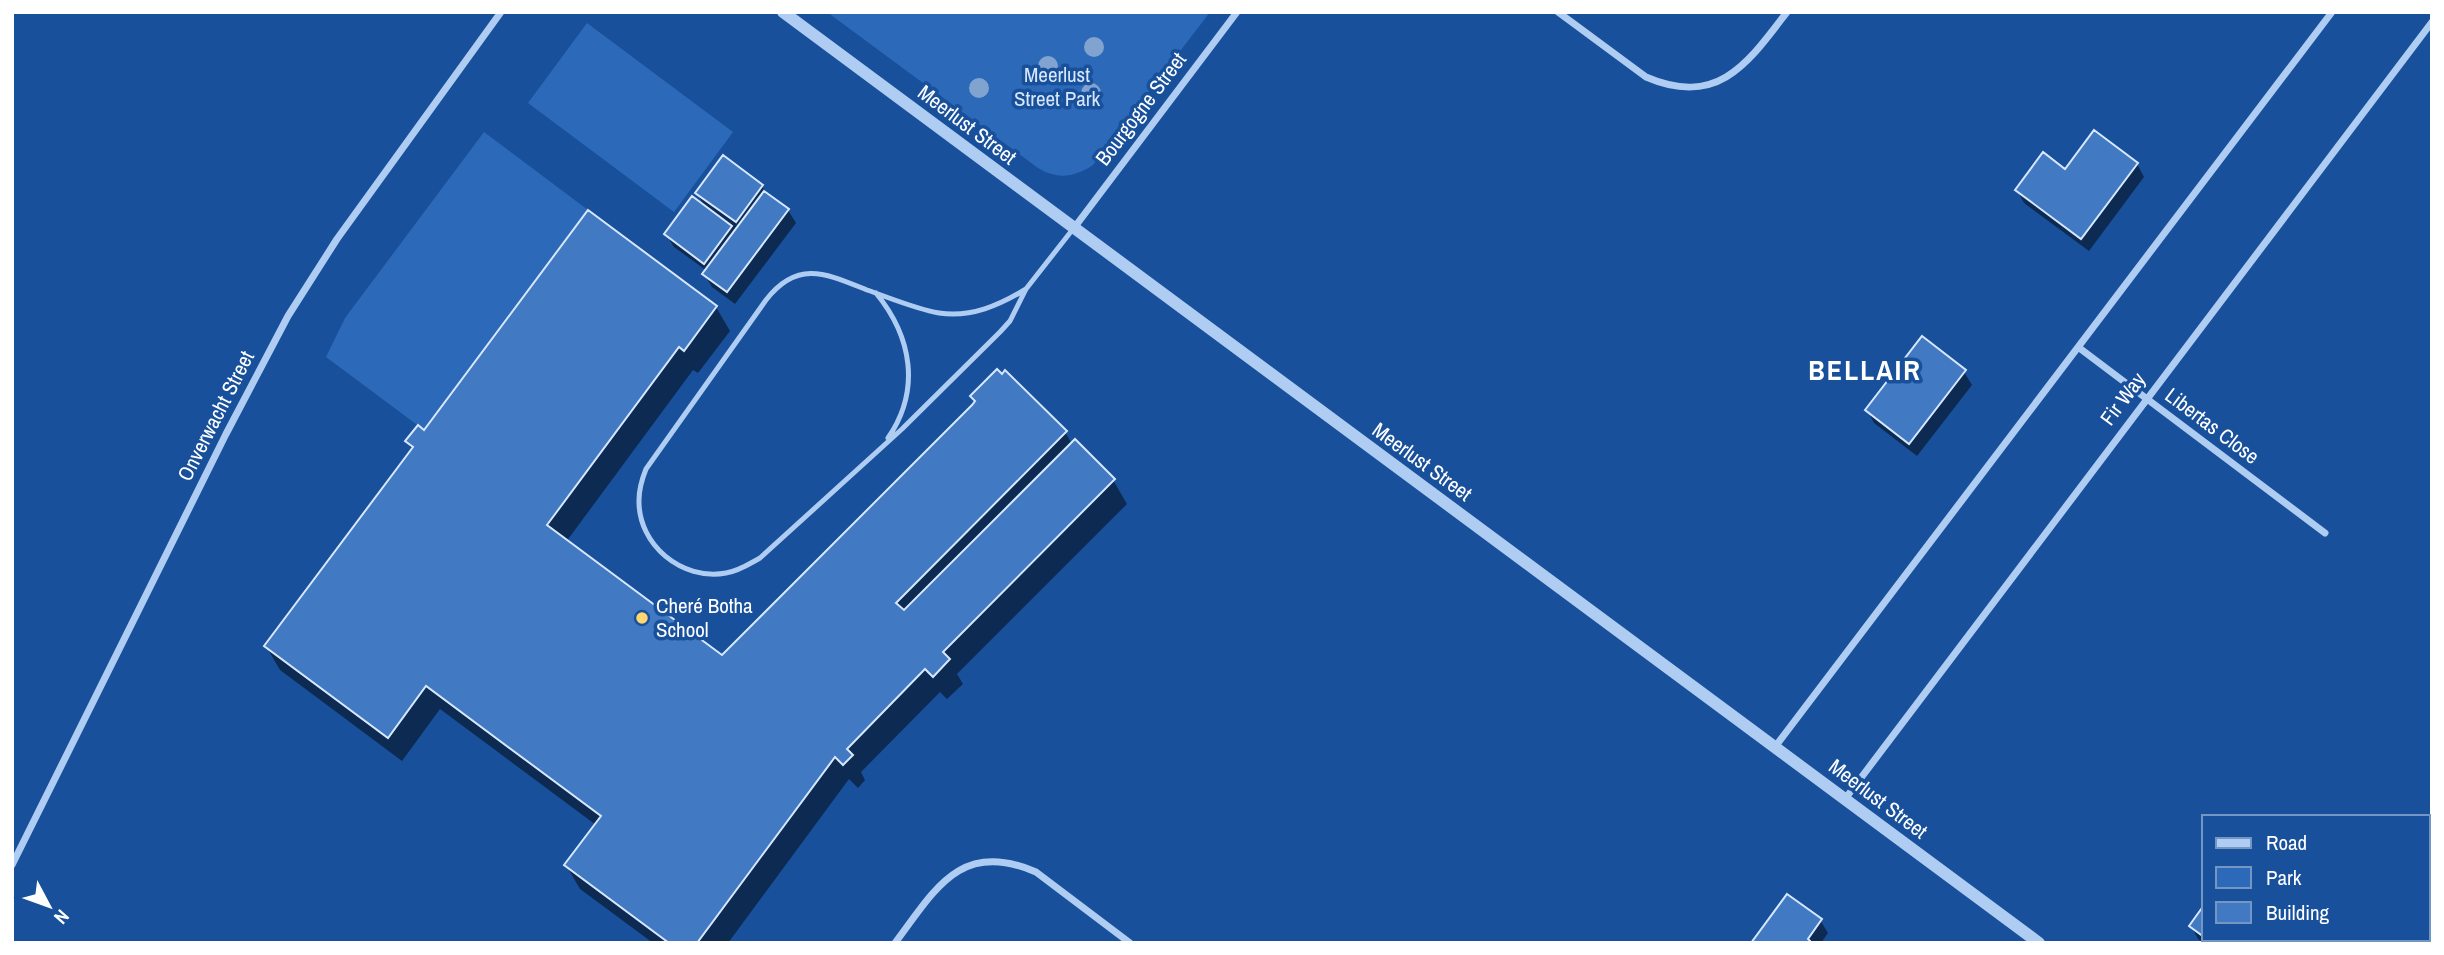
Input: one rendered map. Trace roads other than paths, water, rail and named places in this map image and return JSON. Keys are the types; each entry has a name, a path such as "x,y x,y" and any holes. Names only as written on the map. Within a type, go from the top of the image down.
{"street":[{"name":"Onverwacht Street","path":"12,864 226,433 288,316 352,218 501,12"},
{"name":"Meerlust Street","path":"783,12 2039,943"},
{"name":"Bourgogne Street","path":"1074,228 1237,12"},
{"path":"1558,12 1646,77 1659,83 1688,88 1721,80 1737,71 1751,59 1787,12"},
{"path":"1775,747 2332,12"},
{"name":"Fir Way","path":"1845,799 2432,22"},
{"name":"Libertas Close","path":"2078,347 2325,533"},
{"path":"895,943 939,884 965,867 999,862 1018,864 1036,872 1130,943"}],"lane":[{"path":"1026,289 1004,303 958,314 937,313 827,274 798,275 774,289 646,469 640,485 638,503 641,520 658,551 672,563 707,575 726,573 760,558 881,448 1000,332 1010,321 1026,289 1074,228"},
{"path":"876,293 889,308 898,325 905,342 908,365 908,387 903,409 881,448"}],"place":[{"name":"Cheré Botha School","path":"642,618"}],"district":[{"name":"BELLAIR","path":"1865,370"}],"park label":[{"name":"Meerlust Street Park","path":"1057,87"}]}
